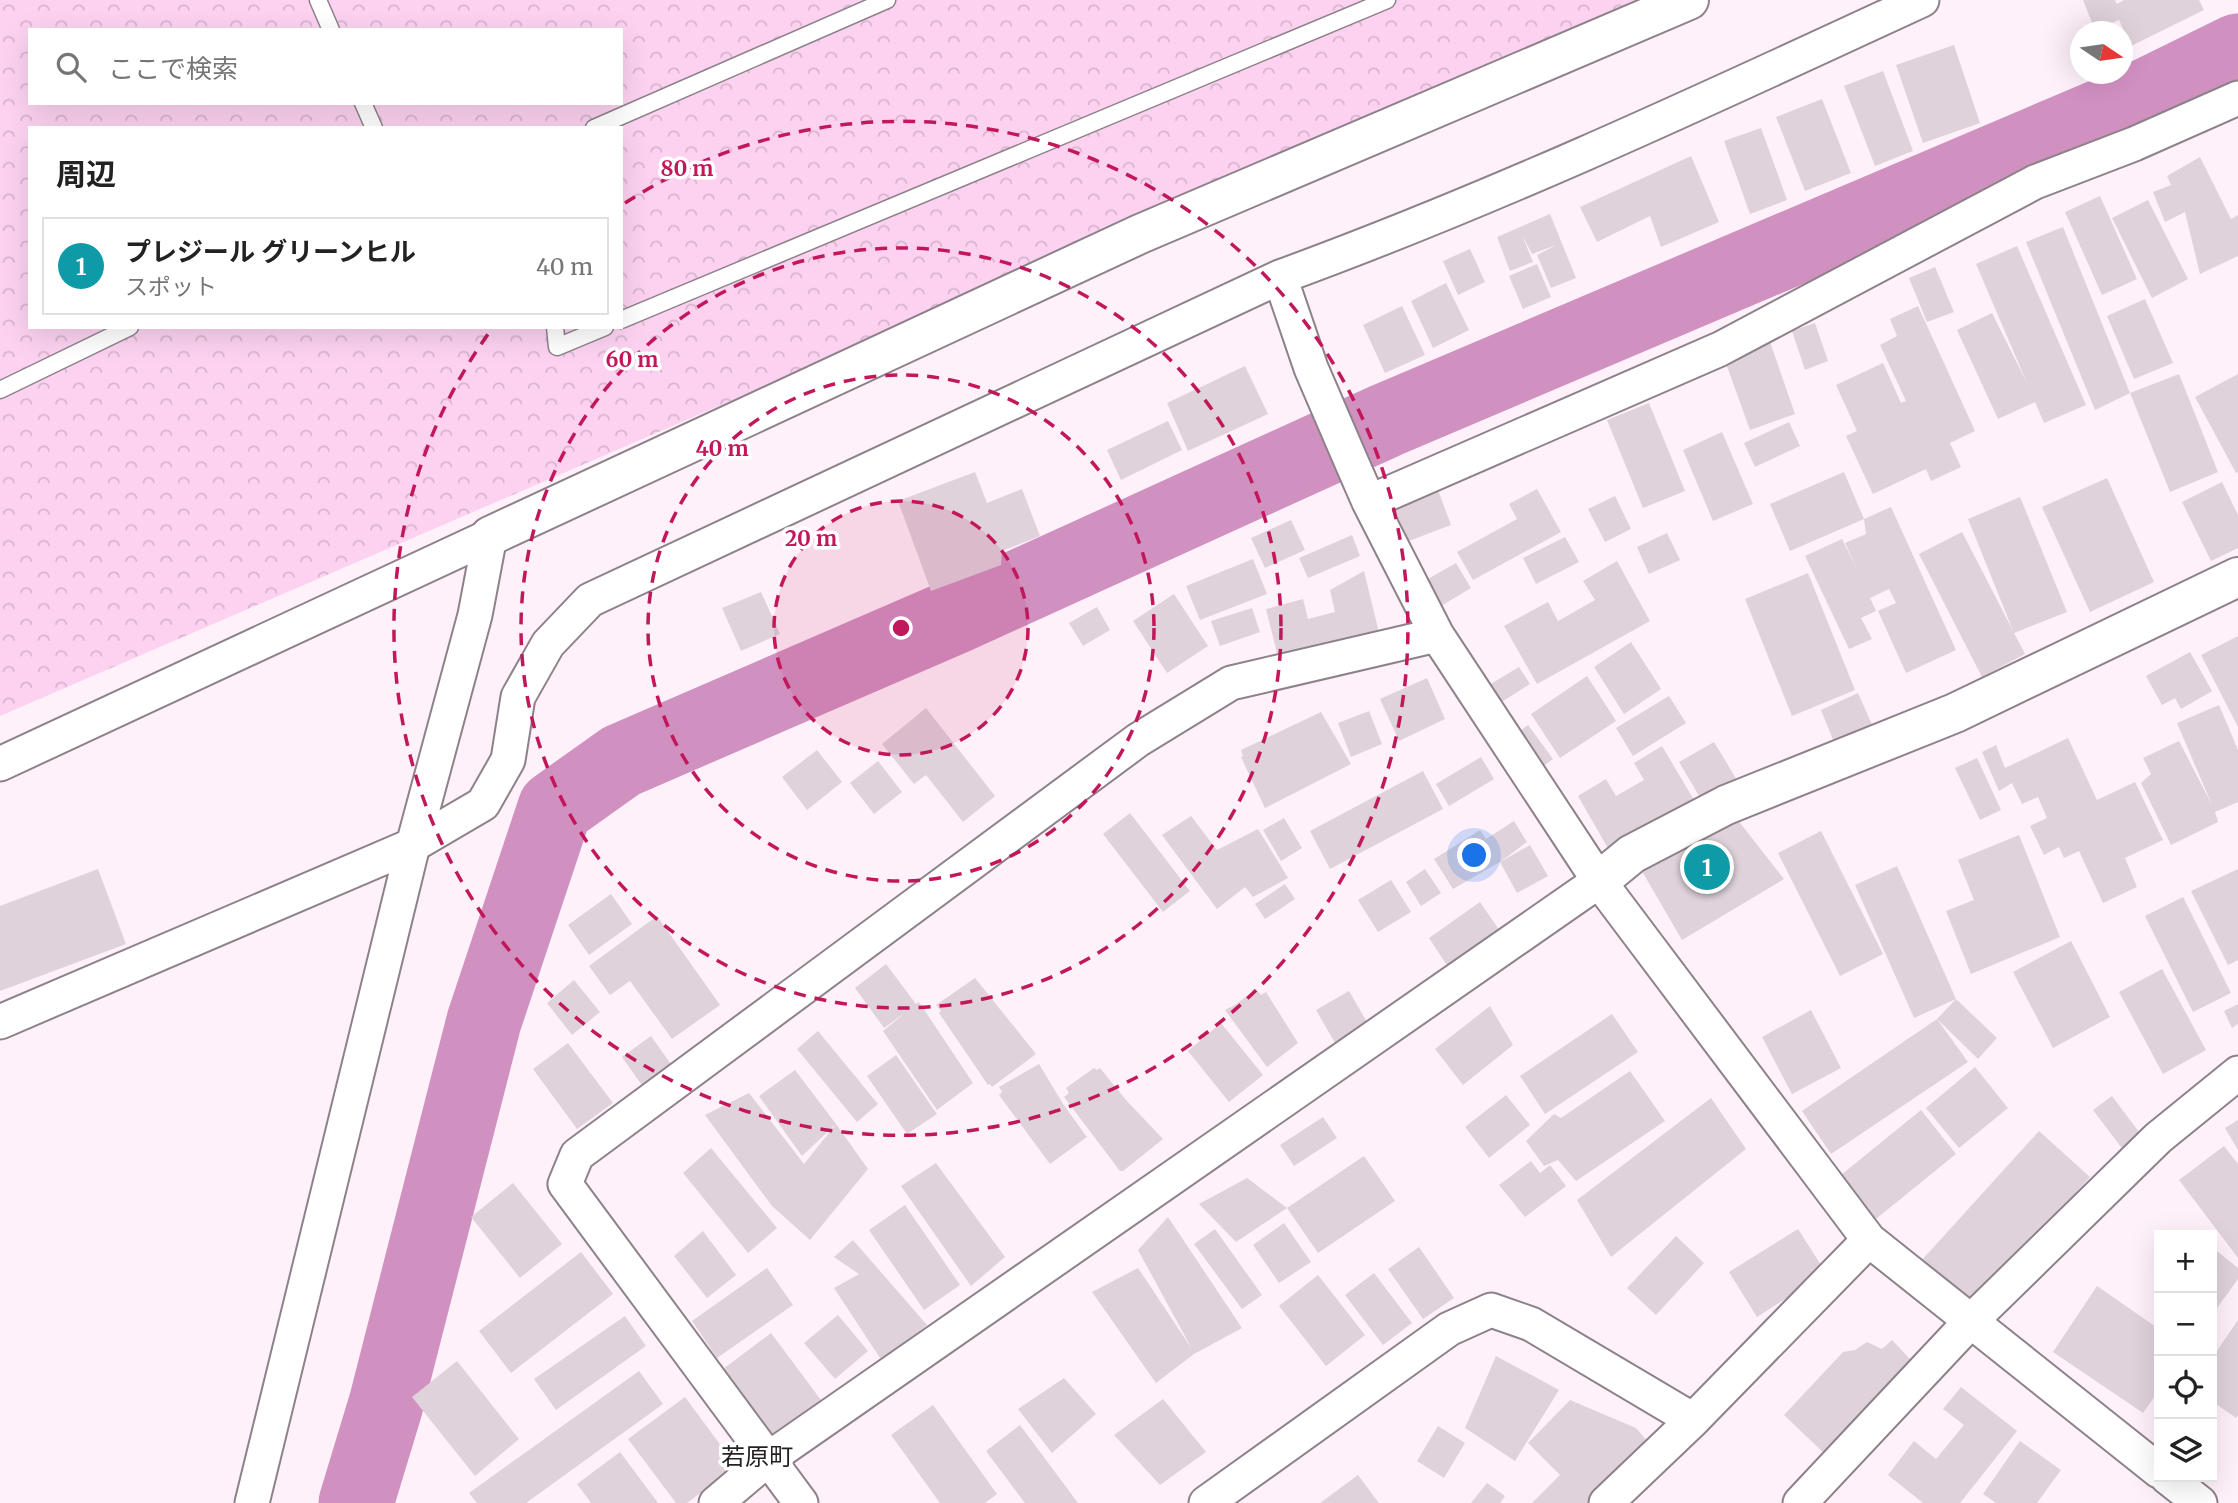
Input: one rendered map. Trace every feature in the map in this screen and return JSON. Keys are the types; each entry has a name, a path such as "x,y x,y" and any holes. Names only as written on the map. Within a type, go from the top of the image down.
{"street":[{"path":"0,764 1140,234 1689,0"},
{"path":"0,1022 412,845 483,804 508,760 518,697 548,644 590,600 1280,277 1385,239 1664,120 1922,0"},
{"path":"1368,502 1720,349 2035,182 2134,144 2238,98"},
{"path":"1280,277 1311,368 1368,502 1437,635 1599,881 1868,1240 2154,1467"},
{"path":"252,1503 412,845 475,615 490,536"},
{"path":"716,1503 768,1459 1599,881 1632,854 1726,805 1955,713 2238,577"},
{"path":"801,1503 565,1184 577,1155 1138,740 1231,683 1437,635"},
{"path":"1800,1503 1970,1322 2158,1138 2238,1073"},
{"path":"1606,1503 1693,1420 1868,1240"},
{"path":"1206,1503 1449,1329 1491,1310 1531,1324 1693,1420"},
{"path":"2173,1482 2200,1503"}],"lane":[{"path":"318,0 330,28"},
{"path":"599,126 887,0"},
{"path":"623,319 1387,0"},
{"path":"364,105 373,126"},
{"path":"0,390 126,329"},
{"path":"555,329 557,347 600,329"}],"green space":[{"path":"0,0 1660,0 0,716"}],"building":[{"path":"2083,0 2115,0 2117,4 2124,0 2199,0 2204,10 2133,45 2133,21 2091,21"},
{"path":"1954,45 1980,123 1923,143 1896,65"},
{"path":"1883,71 1913,151 1875,166 1844,86"},
{"path":"1822,99 1851,173 1805,191 1776,117"},
{"path":"1761,128 1787,200 1750,214 1724,141"},
{"path":"1691,156 1719,222 1661,247 1650,216 1597,242 1580,207"},
{"path":"2200,157 2231,219 2238,215 2238,256 2200,274 2185,212 2165,222 2153,192 2171,185 2167,176"},
{"path":"2100,196 2137,279 2102,295 2065,212"},
{"path":"2148,200 2188,279 2152,298 2112,218"},
{"path":"1550,214 1576,278 1551,288 1537,255 1556,245 1532,254 1522,235 1533,262 1510,271 1497,237"},
{"path":"2063,227 2130,393 2095,410 2026,242"},
{"path":"2017,246 2086,405 2044,423 2035,402 1998,419 1957,330 1992,313 2027,383 1976,264"},
{"path":"1470,249 1485,282 1458,295 1443,261"},
{"path":"1537,264 1551,297 1523,309 1509,276"},
{"path":"1935,267 1954,312 1927,322 1909,278"},
{"path":"1446,283 1469,330 1433,348 1411,301"},
{"path":"2145,299 2173,363 2134,379 2107,316"},
{"path":"1402,306 1425,355 1385,373 1363,325"},
{"path":"1918,306 1975,431 1950,443 1961,467 1931,481 1926,469 1873,494 1846,436 1857,431 1836,385 1883,363 1901,403 1906,401 1880,345 1897,336 1890,319"},
{"path":"1815,323 1828,361 1805,370 1792,331"},
{"path":"1770,342 1795,414 1750,430 1724,358"},
{"path":"1245,366 1268,414 1188,451 1167,403"},
{"path":"2179,374 2218,472 2170,492 2130,393"},
{"path":"2238,374 2238,472 2236,473 2195,397"},
{"path":"1649,403 1685,491 1643,508 1607,420"},
{"path":"1168,421 1182,450 1121,480 1107,450"},
{"path":"1789,422 1800,446 1755,467 1744,443"},
{"path":"1722,432 1753,504 1713,521 1683,450"},
{"path":"975,472 987,503 1022,489 1040,536 1002,551 1001,565 931,591 898,501"},
{"path":"1844,472 1864,519 1790,551 1770,504"},
{"path":"2107,478 2154,582 2090,612 2042,507"},
{"path":"2222,482 2238,515 2238,548 2211,561 2182,502"},
{"path":"1537,489 1561,532 1473,580 1457,552 1517,519 1509,504"},
{"path":"1438,490 1451,525 1401,544 1388,510"},
{"path":"1615,496 1631,529 1605,542 1588,509"},
{"path":"2020,497 2067,612 2014,633 1968,519"},
{"path":"1891,507 1956,650 1906,673 1878,611 1896,603 1889,589 1870,598 1876,611 1861,618 1872,639 1849,649 1805,556 1842,539 1857,569 1845,543 1866,534 1864,519"},
{"path":"1291,520 1305,550 1265,568 1251,538"},
{"path":"1962,532 2025,654 1982,677 1919,554"},
{"path":"1667,533 1680,560 1649,574 1637,547"},
{"path":"1352,535 1360,556 1308,578 1299,558"},
{"path":"1565,537 1579,562 1536,584 1523,558"},
{"path":"1253,559 1267,594 1200,620 1186,586"},
{"path":"1617,561 1650,621 1537,684 1504,626 1548,602 1558,621 1595,600 1583,581"},
{"path":"1456,563 1471,588 1436,609 1421,583"},
{"path":"1364,571 1382,645 1281,669 1266,609 1303,599 1308,619 1335,612 1330,590"},
{"path":"1808,573 1855,690 1792,716 1745,599"},
{"path":"761,592 780,634 741,651 722,608"},
{"path":"1174,594 1208,646 1167,673 1133,621"},
{"path":"1097,607 1110,630 1083,646 1069,623"},
{"path":"1252,608 1260,632 1220,646 1211,621"},
{"path":"2238,636 2238,727 2201,655"},
{"path":"1631,642 1661,689 1624,714 1594,667"},
{"path":"2190,652 2212,691 2181,709 2175,698 2162,705 2146,676"},
{"path":"1519,667 1530,684 1495,706 1484,688"},
{"path":"1587,676 1616,721 1560,758 1531,714"},
{"path":"1427,678 1445,719 1399,741 1380,699"},
{"path":"1858,693 1874,729 1836,747 1821,710"},
{"path":"1669,696 1686,723 1633,756 1616,728"},
{"path":"2219,705 2238,750 2238,802 2215,812 2218,822 2171,845 2141,783 2151,774 2143,758 2179,741 2212,805 2177,723"},
{"path":"926,708 995,796 963,822 926,775 914,784 882,744"},
{"path":"1369,711 1382,744 1351,757 1338,723"},
{"path":"1321,712 1351,764 1265,808 1241,757 1241,750"},
{"path":"1528,725 1553,759 1538,770 1514,735"},
{"path":"2068,738 2097,800 2135,782 2163,840 2125,858 2137,887 2103,903 2079,851 2064,858 2059,847 2044,855 2030,826 2047,818 2038,797 2022,804 2012,783 1999,791 1982,752 1996,745 2005,768"},
{"path":"1714,742 1740,785 1705,806 1679,762"},
{"path":"1662,746 1694,800 1609,850 1578,796 1606,779 1616,796 1644,780 1634,763"},
{"path":"817,750 842,782 807,810 782,777"},
{"path":"1481,757 1494,779 1449,806 1436,784"},
{"path":"1977,758 2001,810 1980,820 1955,768"},
{"path":"878,761 902,792 874,814 850,783"},
{"path":"1423,771 1443,809 1330,869 1310,831"},
{"path":"1726,805 1784,879 1682,940 1632,854"},
{"path":"1130,813 1190,891 1163,912 1103,834"},
{"path":"1191,816 1217,850 1258,829 1288,878 1253,897 1245,887 1217,909 1162,835"},
{"path":"1284,818 1302,848 1281,861 1263,830"},
{"path":"1514,821 1527,842 1500,862 1453,889 1434,859 1480,830 1486,839"},
{"path":"1821,831 1883,954 1840,976 1778,853"},
{"path":"2019,835 2060,937 1971,974 1946,911 1974,900 1958,860"},
{"path":"1530,845 1548,876 1517,893 1500,862"},
{"path":"1897,866 1956,999 1914,1018 1855,885"},
{"path":"98,869 126,944 0,991 0,906"},
{"path":"1425,869 1441,893 1421,906 1406,882"},
{"path":"2238,869 2238,960 2228,965 2191,891"},
{"path":"1391,880 1411,912 1378,932 1358,900"},
{"path":"1285,884 1295,899 1265,919 1255,904"},
{"path":"611,894 632,924 589,955 568,925"},
{"path":"2183,897 2231,993 2193,1012 2145,916"},
{"path":"1480,902 1504,937 1452,973 1429,938"},
{"path":"657,916 720,1005 672,1039 630,981 610,995 589,966"},
{"path":"2071,941 2110,1017 2053,1048 2013,972"},
{"path":"886,964 916,1004 919,1002 973,1083 937,1110 883,1031 905,1013 884,1028 855,988"},
{"path":"2162,969 2206,1050 2163,1074 2119,992"},
{"path":"975,978 1036,1054 992,1087 988,1085 936,1005"},
{"path":"574,980 600,1012 572,1035 547,1003"},
{"path":"1256,989 1261,995 1266,992 1298,1043 1267,1067 1225,1010"},
{"path":"1349,991 1371,1029 1338,1048 1316,1010"},
{"path":"1956,999 1997,1038 1978,1059 1937,1019"},
{"path":"2238,1004 2238,1024 2232,1028 2224,1011"},
{"path":"1490,1006 1513,1045 1463,1085 1435,1049"},
{"path":"1811,1010 1841,1068 1792,1094 1762,1037"},
{"path":"1612,1014 1638,1052 1545,1114 1520,1076"},
{"path":"1937,1019 1968,1062 1831,1154 1802,1111"},
{"path":"1221,1023 1263,1075 1229,1102 1188,1051"},
{"path":"818,1031 878,1104 857,1122 797,1049"},
{"path":"651,1036 675,1070 646,1091 622,1057"},
{"path":"568,1043 613,1103 577,1129 533,1069"},
{"path":"896,1055 937,1114 907,1134 867,1076"},
{"path":"1039,1064 1087,1137 1050,1164 999,1095 1002,1092 999,1087"},
{"path":"1975,1067 2008,1108 1959,1148 1926,1108"},
{"path":"1094,1068 1100,1068 1163,1139 1123,1171 1120,1171 1064,1097 1069,1093 1066,1088"},
{"path":"795,1070 836,1124 802,1156 759,1096"},
{"path":"1630,1071 1665,1121 1576,1181 1558,1160 1544,1166 1526,1141 1554,1114 1561,1118"},
{"path":"749,1093 804,1164 836,1124 868,1169 810,1240 772,1206 705,1115"},
{"path":"1506,1095 1530,1125 1489,1158 1465,1127"},
{"path":"2112,1096 2142,1136 2124,1151 2093,1110"},
{"path":"1711,1098 1746,1149 1611,1257 1577,1200"},
{"path":"1921,1110 1956,1154 1871,1223 1836,1179"},
{"path":"1323,1117 1337,1138 1294,1166 1280,1145"},
{"path":"2238,1120 2238,1150 2225,1128"},
{"path":"2039,1131 2090,1177 1972,1307 1921,1261"},
{"path":"2224,1146 2238,1164 2238,1258 2217,1230 2179,1180"},
{"path":"711,1148 777,1228 748,1253 683,1173"},
{"path":"1364,1156 1395,1201 1318,1253 1287,1208"},
{"path":"1531,1161 1540,1173 1550,1165 1566,1186 1525,1217 1499,1185"},
{"path":"936,1163 1005,1257 971,1286 901,1186"},
{"path":"1247,1178 1287,1208 1236,1242 1199,1204"},
{"path":"513,1183 562,1244 520,1278 471,1217"},
{"path":"905,1205 960,1285 924,1310 869,1230"},
{"path":"1168,1217 1242,1328 1194,1354 1156,1383 1092,1292 1138,1268 1192,1349 1138,1250"},
{"path":"1284,1223 1311,1262 1279,1283 1253,1245"},
{"path":"1215,1229 1262,1295 1242,1309 1194,1244"},
{"path":"1798,1229 1826,1273 1757,1317 1729,1272"},
{"path":"703,1231 736,1275 707,1298 674,1256"},
{"path":"1676,1236 1704,1263 1656,1315 1627,1288"},
{"path":"853,1240 927,1325 882,1361 834,1288 859,1274 834,1257"},
{"path":"1419,1247 1454,1298 1423,1319 1388,1269"},
{"path":"2217,1251 2238,1268 2238,1279 2217,1308"},
{"path":"581,1252 613,1294 511,1373 479,1331"},
{"path":"767,1268 793,1305 717,1358 692,1321"},
{"path":"1374,1273 1412,1323 1383,1345 1345,1295"},
{"path":"1318,1275 1365,1335 1326,1366 1279,1306"},
{"path":"2097,1286 2154,1326 2154,1397 2143,1413 2053,1352"},
{"path":"838,1315 868,1351 835,1379 804,1343"},
{"path":"625,1316 646,1346 556,1410 534,1379"},
{"path":"2238,1320 2236,1418 2217,1405 2217,1351"},
{"path":"771,1333 824,1404 768,1446 715,1375"},
{"path":"1892,1340 1910,1359 1891,1391 1826,1455 1784,1415 1843,1352 1855,1350 1867,1342 1882,1349"},
{"path":"1496,1356 1559,1390 1515,1461 1465,1428"},
{"path":"457,1361 519,1439 475,1476 412,1397"},
{"path":"639,1371 663,1404 526,1503 477,1503 469,1493"},
{"path":"1064,1378 1096,1414 1052,1453 1018,1409"},
{"path":"1961,1387 2017,1431 1960,1503 1923,1503 1888,1475 1914,1441 1936,1459 1964,1425 1943,1409"},
{"path":"685,1397 736,1466 687,1503 676,1503 628,1439"},
{"path":"1163,1399 1206,1452 1160,1485 1114,1435"},
{"path":"1570,1400 1636,1428 1647,1441 1650,1455 1603,1503 1532,1503 1560,1475 1528,1443"},
{"path":"933,1405 997,1494 985,1503 940,1503 891,1435"},
{"path":"1020,1425 1078,1503 1025,1503 986,1451"},
{"path":"1438,1426 1465,1443 1444,1478 1417,1461"},
{"path":"2020,1441 2061,1470 2037,1503 1996,1503 1983,1494"},
{"path":"620,1452 658,1503 591,1503 577,1484"},
{"path":"1358,1475 1379,1503 1320,1503"},
{"path":"1487,1483 1505,1496 1500,1503 1471,1503"}],"waterway":[{"path":"356,1503 386,1404 484,1021 555,808 621,761 956,616 1387,420 2124,107 2238,51"}],"place":[{"name":"プレジール グリーンヒル","path":"1707,867"}],"district":[{"name":"若原町","path":"757,1457"}]}
